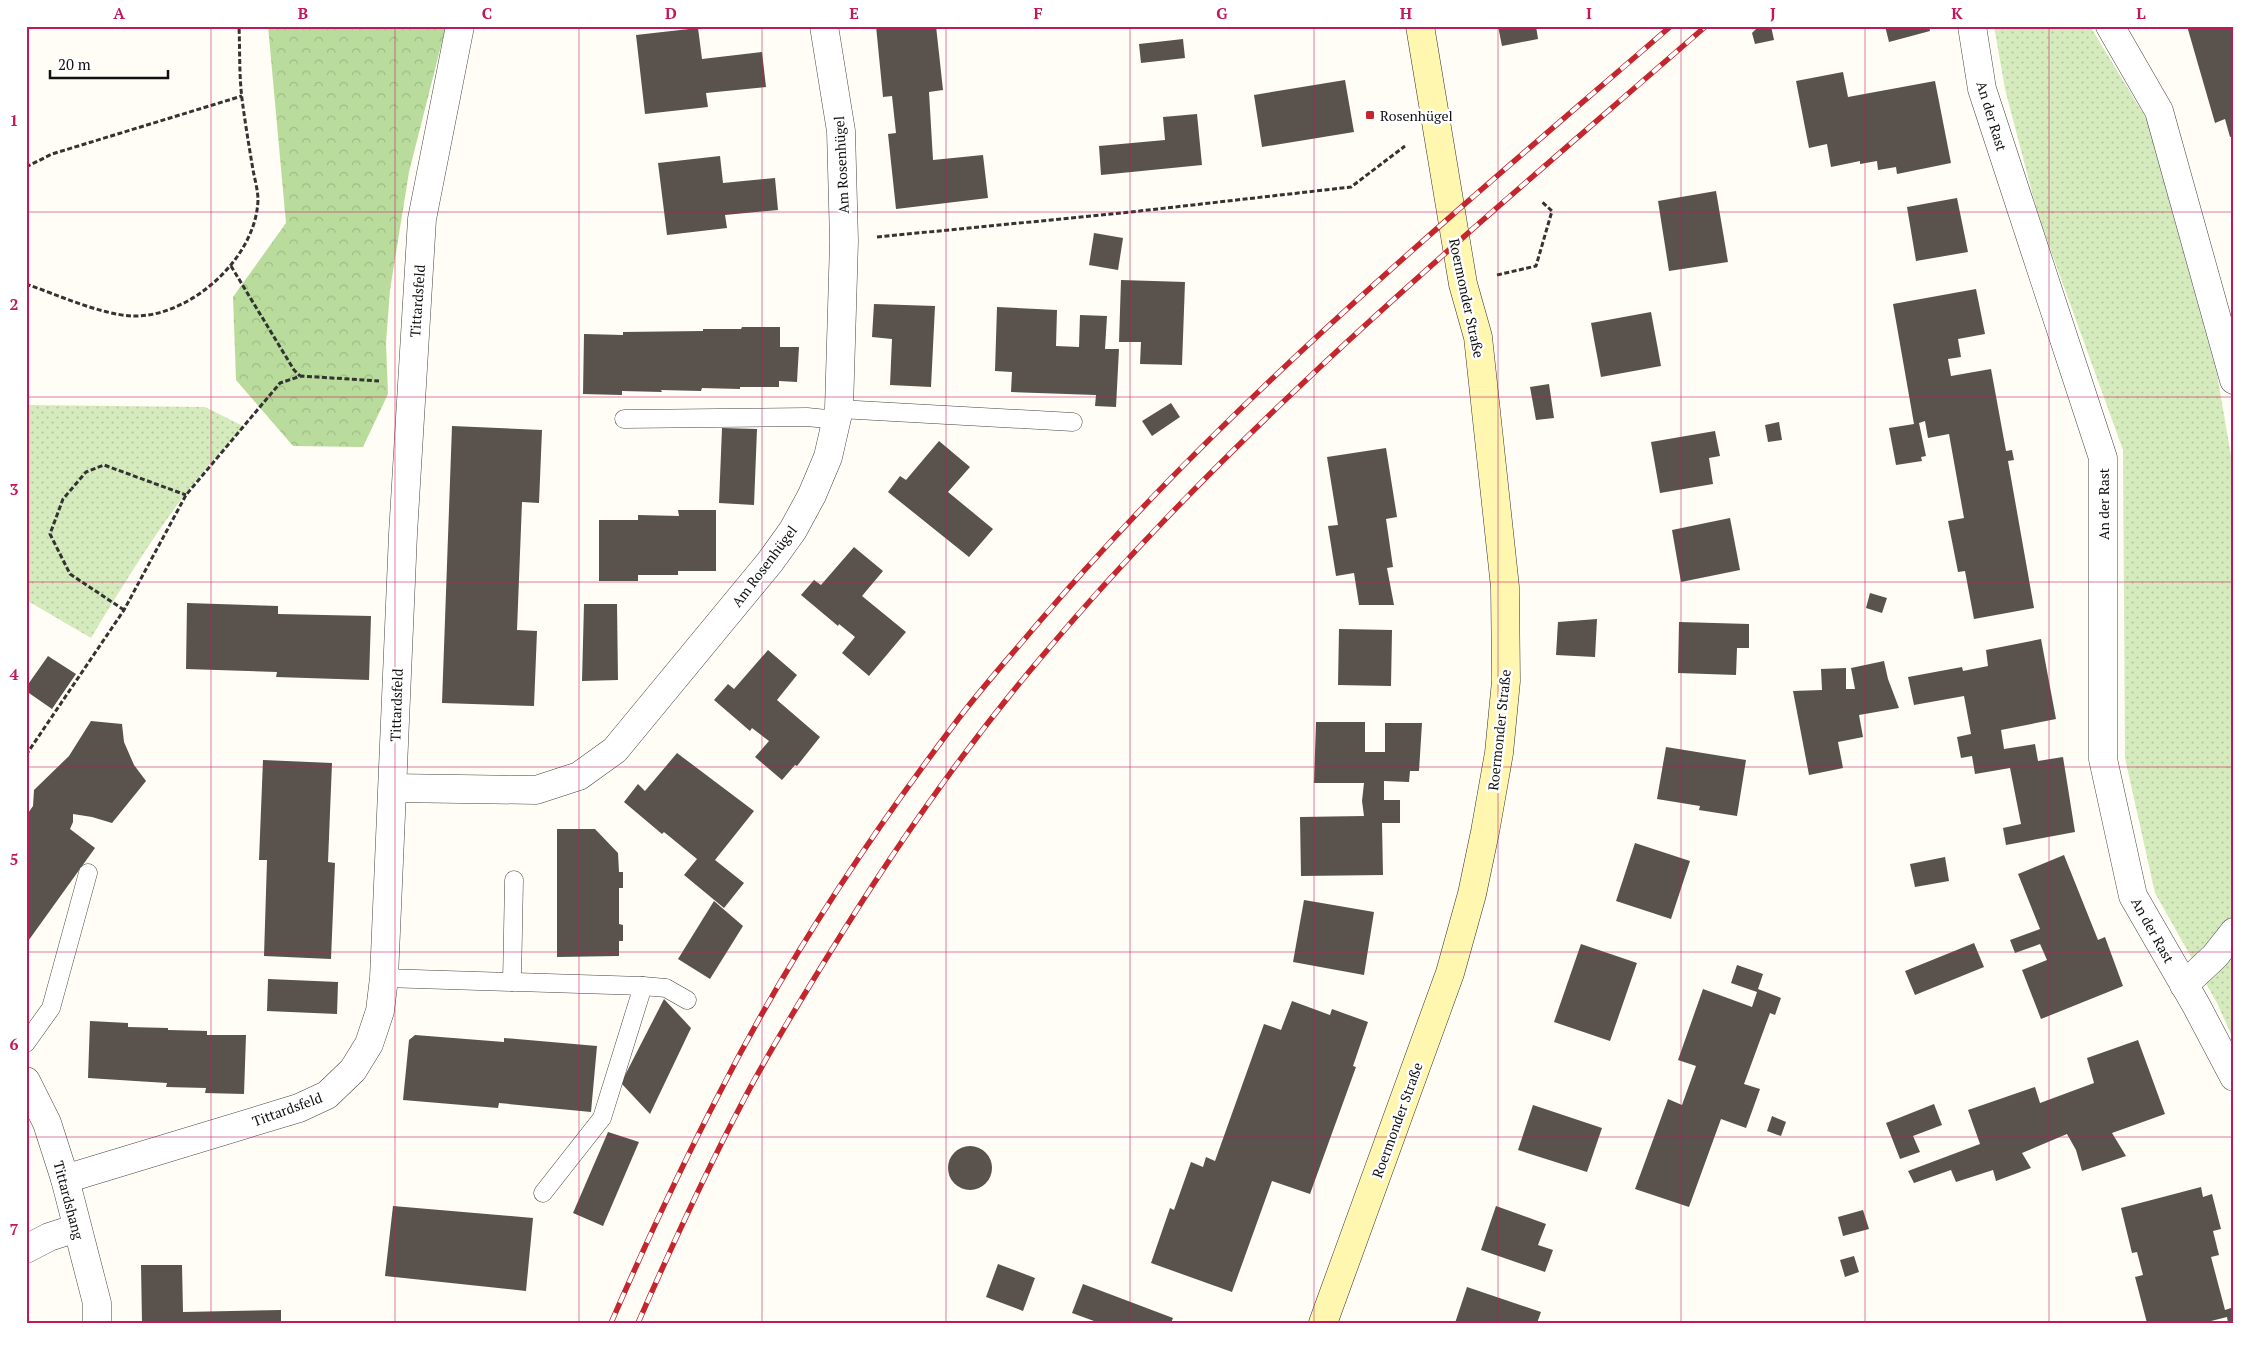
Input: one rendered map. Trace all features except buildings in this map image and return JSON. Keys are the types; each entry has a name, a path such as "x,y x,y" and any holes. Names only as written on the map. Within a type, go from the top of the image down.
{"main road":[{"name":"Roermonder Straße","path":"1322,1323 1450,973 1472,894 1485,832 1499,754 1506,681 1505,587 1478,337 1463,284 1420,26"}],"street":[{"name":"Tittardsfeld","path":"65,1179 299,1108 327,1094 352,1070 369,1044 380,1011 384,978 411,383 422,219 460,26"},
{"name":"Am Rosenhügel","path":"393,788 536,790 579,776 615,750 770,562 793,530 812,495 828,457 838,414 844,240 841,131 824,26"},
{"name":"An der Rast","path":"1972,26 1982,88 2103,458 2102,758 2133,896 2234,1078"},
{"path":"2110,26 2159,111 2234,380"},
{"path":"2184,985 2215,956 2234,932"},
{"name":"Tittardshang","path":"26,1081 47,1123 65,1179 97,1303 97,1323"},
{"path":"26,1249 49,1237 77,1228"}],"lane":[{"path":"624,419 807,417 838,414 1073,422"},
{"path":"26,1042 51,1008 88,873"},
{"path":"512,982 514,880"},
{"path":"384,978 643,986 666,988 687,1000"},
{"path":"543,1193 602,1118 643,986"}],"path":[{"path":"26,284 102,310 132,316 159,313 189,302 231,266 246,244 253,226 258,200 242,96 239,26"},
{"path":"26,167 52,154 242,96"},
{"path":"844,240 1122,213 1351,187 1400,150"},
{"path":"1516,270 1536,266 1552,211 1541,201"},
{"path":"231,266 294,370 301,376"},
{"path":"26,755 124,610 186,495 280,383 301,376 411,383"},
{"path":"124,610 70,574 50,534 63,499 86,472 104,465 186,495"}],"green space":[{"path":"268,26 446,26 409,172 390,290 386,343 388,394 363,447 293,446 236,380 233,297 286,223"},
{"path":"1994,26 2090,26 2147,120 2217,374 2234,473 2234,1041 2217,1003 2155,893 2125,758 2123,450 2038,215 2005,89"},
{"path":"26,405 205,407 245,427 201,475 161,527 91,638 26,600"}],"railway":[{"path":"611,1323 691,1149 745,1044 799,950 889,814 982,688 1107,546 1182,467 1260,390 1422,242 1671,26"},
{"path":"638,1323 713,1160 781,1032 902,841 957,764 1014,690 1119,568 1279,406 1448,251 1706,26"}],"place":[{"name":"Rosenhügel","path":"1370,115"}]}
